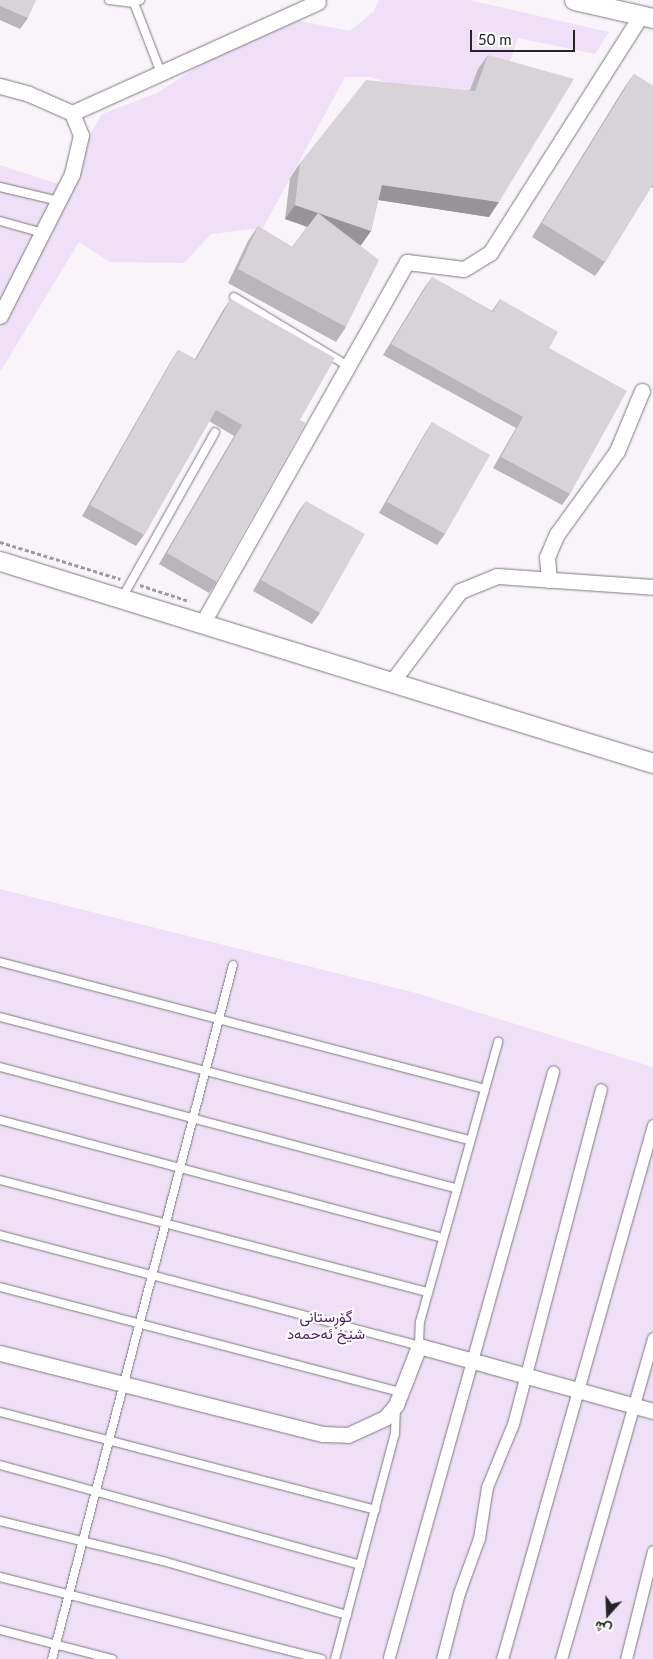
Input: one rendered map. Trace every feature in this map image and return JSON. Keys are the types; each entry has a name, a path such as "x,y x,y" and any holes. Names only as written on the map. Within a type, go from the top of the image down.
{"street":[{"path":"202,624 407,262 464,269 490,253 647,16 574,0"},
{"path":"72,113 318,2"},
{"path":"0,86 30,94 72,113 81,135 72,174 0,316"},
{"path":"549,580 547,557 557,534 617,452 642,391"},
{"path":"0,561 653,763"},
{"path":"391,683 460,590 497,576 653,587"},
{"path":"390,1657 552,1072"},
{"path":"442,1659 459,1593 479,1538 487,1487 513,1424 524,1375 601,1088"},
{"path":"502,1659 653,1125"},
{"path":"561,1659 653,1338"},
{"path":"0,1353 323,1434 348,1435 370,1427 385,1418 398,1398 419,1346 653,1411"},
{"path":"626,1659 653,1551"}],"lane":[{"path":"109,0 137,2 161,73"},
{"path":"0,187 59,201"},
{"path":"0,221 43,233"},
{"path":"234,297 348,366"},
{"path":"121,599 214,432"},
{"path":"0,962 485,1089"},
{"path":"52,1659 234,965"},
{"path":"0,1017 470,1140"},
{"path":"0,1235 419,1346 420,1322 498,1042"},
{"path":"0,1067 457,1189"},
{"path":"0,1120 444,1238"},
{"path":"0,1180 428,1292"},
{"path":"0,1287 140,1324 398,1398 395,1434 335,1659"},
{"path":"0,1412 375,1510"},
{"path":"0,1465 360,1565"},
{"path":"0,1521 82,1543 163,1561 347,1615"},
{"path":"0,1577 69,1593 322,1659"},
{"path":"0,1630 112,1659"}],"green space":[{"path":"379,0 469,0 609,32 595,54 518,38 505,76 465,105 370,77 345,77 263,228 211,234 184,263 110,262 79,242 0,372 0,165 61,185 102,114 157,93 217,54 295,20 350,31 374,11"},
{"name":"گۆڕستانی شێخ ئەحمەد","path":"0,889 416,993 653,1067 653,1659 0,1659"}],"building":[{"path":"0,0 36,0 28,18 0,6"},
{"path":"488,55 574,79 499,202 382,185 371,231 295,205 300,163 366,80 475,91"},
{"path":"634,74 653,86 653,184 605,262 542,223"},
{"path":"318,213 379,260 346,327 238,269 258,226 292,247"},
{"path":"432,277 493,312 500,299 558,332 549,348 627,391 570,494 501,457 523,417 391,344"},
{"path":"231,299 335,358 300,420 306,423 217,582 167,553 242,425 216,410 144,535 90,505 178,350 196,360"},
{"path":"432,422 490,455 445,534 387,502"},
{"path":"306,501 365,534 320,613 261,580"}]}
